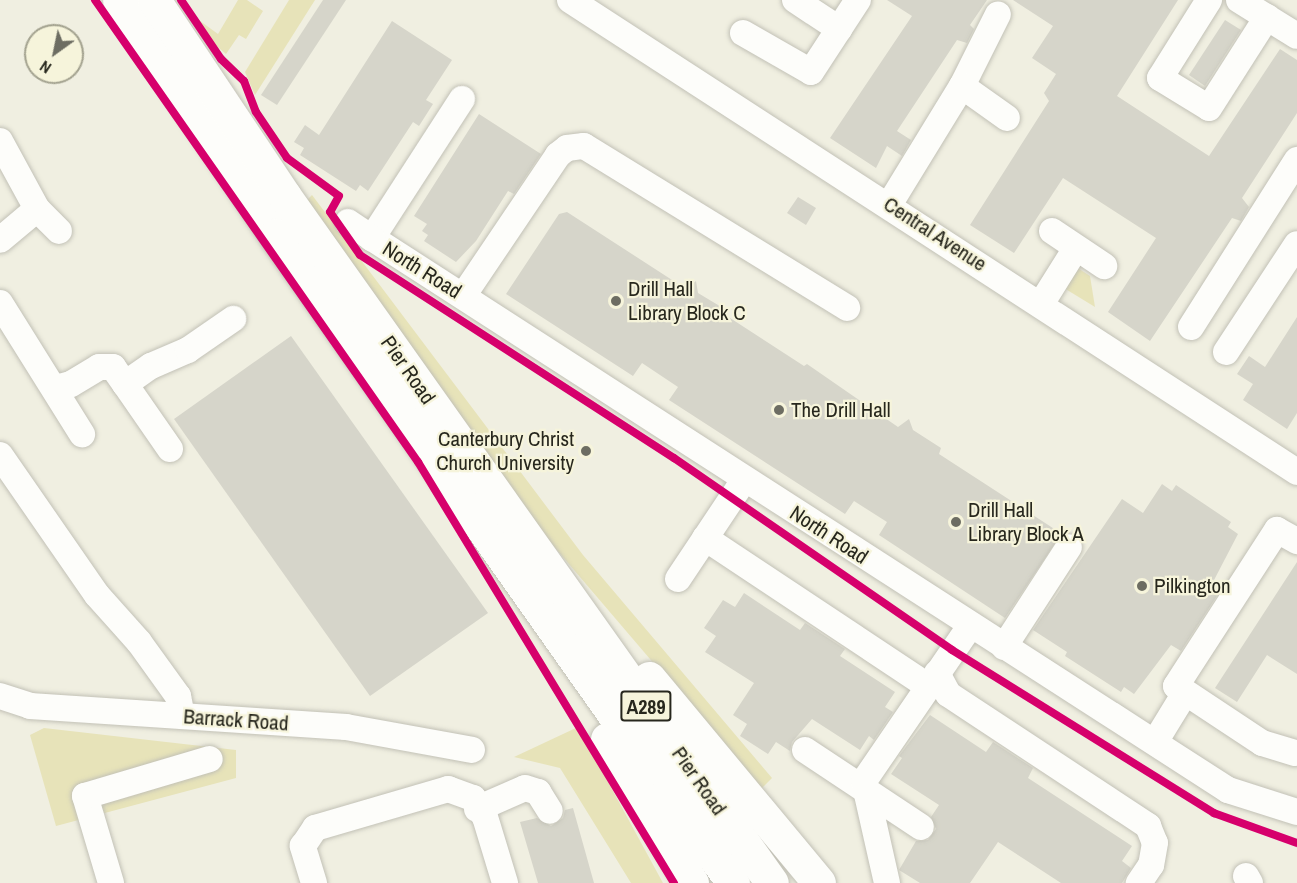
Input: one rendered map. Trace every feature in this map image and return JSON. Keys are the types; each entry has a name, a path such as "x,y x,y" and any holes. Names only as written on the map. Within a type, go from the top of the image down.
{"main road":[{"name":"Pier Road","path":"119,0 275,235 733,883"},
{"name":"Pier Road","path":"154,0 278,186 772,883"},
{"path":"520,530 696,732 819,883"},
{"path":"587,678 603,733 692,883"}],"street":[{"name":"Central Avenue","path":"570,0 1297,472"},
{"path":"795,0 839,29"},
{"path":"743,33 811,72 858,0"},
{"path":"1209,0 1160,78 1209,108 1267,17"},
{"path":"1239,0 1297,36"},
{"path":"889,205 962,86 998,14"},
{"path":"962,86 1007,118"},
{"name":"North Road","path":"372,238 396,195 409,181 462,99"},
{"path":"0,141 37,209 59,231"},
{"path":"463,296 558,155 567,148 584,146 847,308"},
{"path":"1191,327 1297,160"},
{"path":"1,236 37,209"},
{"name":"North Road","path":"348,222 970,626 1228,790 1297,812"},
{"path":"1052,231 1104,266"},
{"path":"1226,352 1297,244"},
{"path":"1041,304 1077,248"},
{"path":"0,303 82,434"},
{"path":"125,384 151,366 188,350 233,318"},
{"path":"55,388 69,385 99,367 113,367 170,449"},
{"path":"0,455 97,595 139,642 178,696 182,716"},
{"path":"678,579 744,480"},
{"path":"1295,753 1262,743 1176,686 1277,530 1297,541"},
{"path":"705,538 932,679 948,694 1148,826 1155,843 1151,865 1139,883"},
{"path":"1004,647 1069,547"},
{"path":"887,883 864,781 970,626"},
{"path":"1155,742 1185,693"},
{"name":"Barrack Road","path":"0,696 30,706 346,727 472,750"},
{"path":"805,750 921,827"},
{"path":"111,883 85,796 210,759"},
{"path":"477,809 525,788 538,792 550,811"},
{"path":"314,883 303,846 315,828 448,789 473,798 477,809 485,817 505,883"}],"shaded area":[{"path":"238,0 247,0 263,11 246,39 239,35 226,54 213,43 196,18 218,34"},
{"path":"289,0 315,0 255,95 245,72"},
{"path":"312,195 583,555 772,778 761,789 533,522 307,200"},
{"path":"1073,265 1090,276 1095,307 1059,285"},
{"path":"578,727 663,883 631,883 560,768 514,757"},
{"path":"44,728 236,750 236,778 56,826 30,735"}],"building":[{"path":"323,0 346,0 277,105 261,95"},
{"path":"887,0 987,0 970,25 974,29 967,43 957,40 897,131 911,140 902,156 887,146 876,168 830,138 912,16"},
{"path":"1013,0 1178,0 1117,96 1209,156 1280,49 1297,60 1297,113 1242,198 1249,207 1241,221 1232,218 1150,341 1108,312 1156,238 1063,178 1014,253 970,225 1049,101 1044,93 1056,74 1032,58 1053,26"},
{"path":"1225,20 1241,30 1205,86 1189,75"},
{"path":"392,21 452,60 426,100 433,104 419,126 413,122 368,191 360,185 356,191 300,155 304,148 294,142 305,125 319,135"},
{"path":"479,114 541,154 514,194 508,191 476,241 456,262 424,241 428,235 422,231 427,224 414,216"},
{"path":"798,197 816,208 806,225 787,213"},
{"name":"The Drill Hall","path":"567,212 686,289 696,281 698,293 728,311 727,316 804,366 807,364 898,427 909,419 913,430 941,448 939,454 1059,532 1060,536 1005,618 879,535 887,522 854,501 845,514 669,400 678,387 642,363 633,376 506,294 559,214"},
{"path":"1297,317 1297,413 1287,429 1243,400 1253,384 1237,374 1249,356 1265,367"},
{"path":"291,336 488,613 370,696 174,419"},
{"name":"Pilkington","path":"1162,484 1172,491 1176,485 1231,522 1228,527 1238,534 1213,582 1222,588 1181,651 1171,645 1134,694 1124,687 1121,692 1065,656 1067,652 1033,630 1122,499 1143,513"},
{"path":"1297,562 1297,674 1267,655 1237,702 1215,688"},
{"path":"744,593 800,630 805,623 845,649 840,656 895,692 885,707 893,712 874,740 869,736 860,750 812,719 792,742 790,751 776,742 768,754 740,736 747,724 733,715 754,683 705,652 716,636 704,628 723,600 735,607"},
{"path":"930,715 986,752 993,742 1033,768 1028,778 1132,846 1122,861 1131,868 1122,883 1061,883 998,842 970,883 920,883 899,870 916,841 928,840 936,829 931,817 939,805 891,774 902,758 899,756"},
{"path":"573,808 594,883 538,883 520,822 537,818 551,826 563,818 565,810"}],"cycle path":[{"path":"95,0 418,462 674,883"},
{"path":"181,0 221,59 244,81 256,112 287,158 339,196 330,212 360,255 674,458 952,650 1214,813 1297,843"}],"place":[{"name":"Drill Hall Library Block C","path":"616,301"},
{"name":"The Drill Hall","path":"779,410"},
{"name":"Canterbury Christ Church University","path":"586,451"},
{"name":"Drill Hall Library Block A","path":"956,522"},
{"name":"Pilkington","path":"1142,586"}]}
